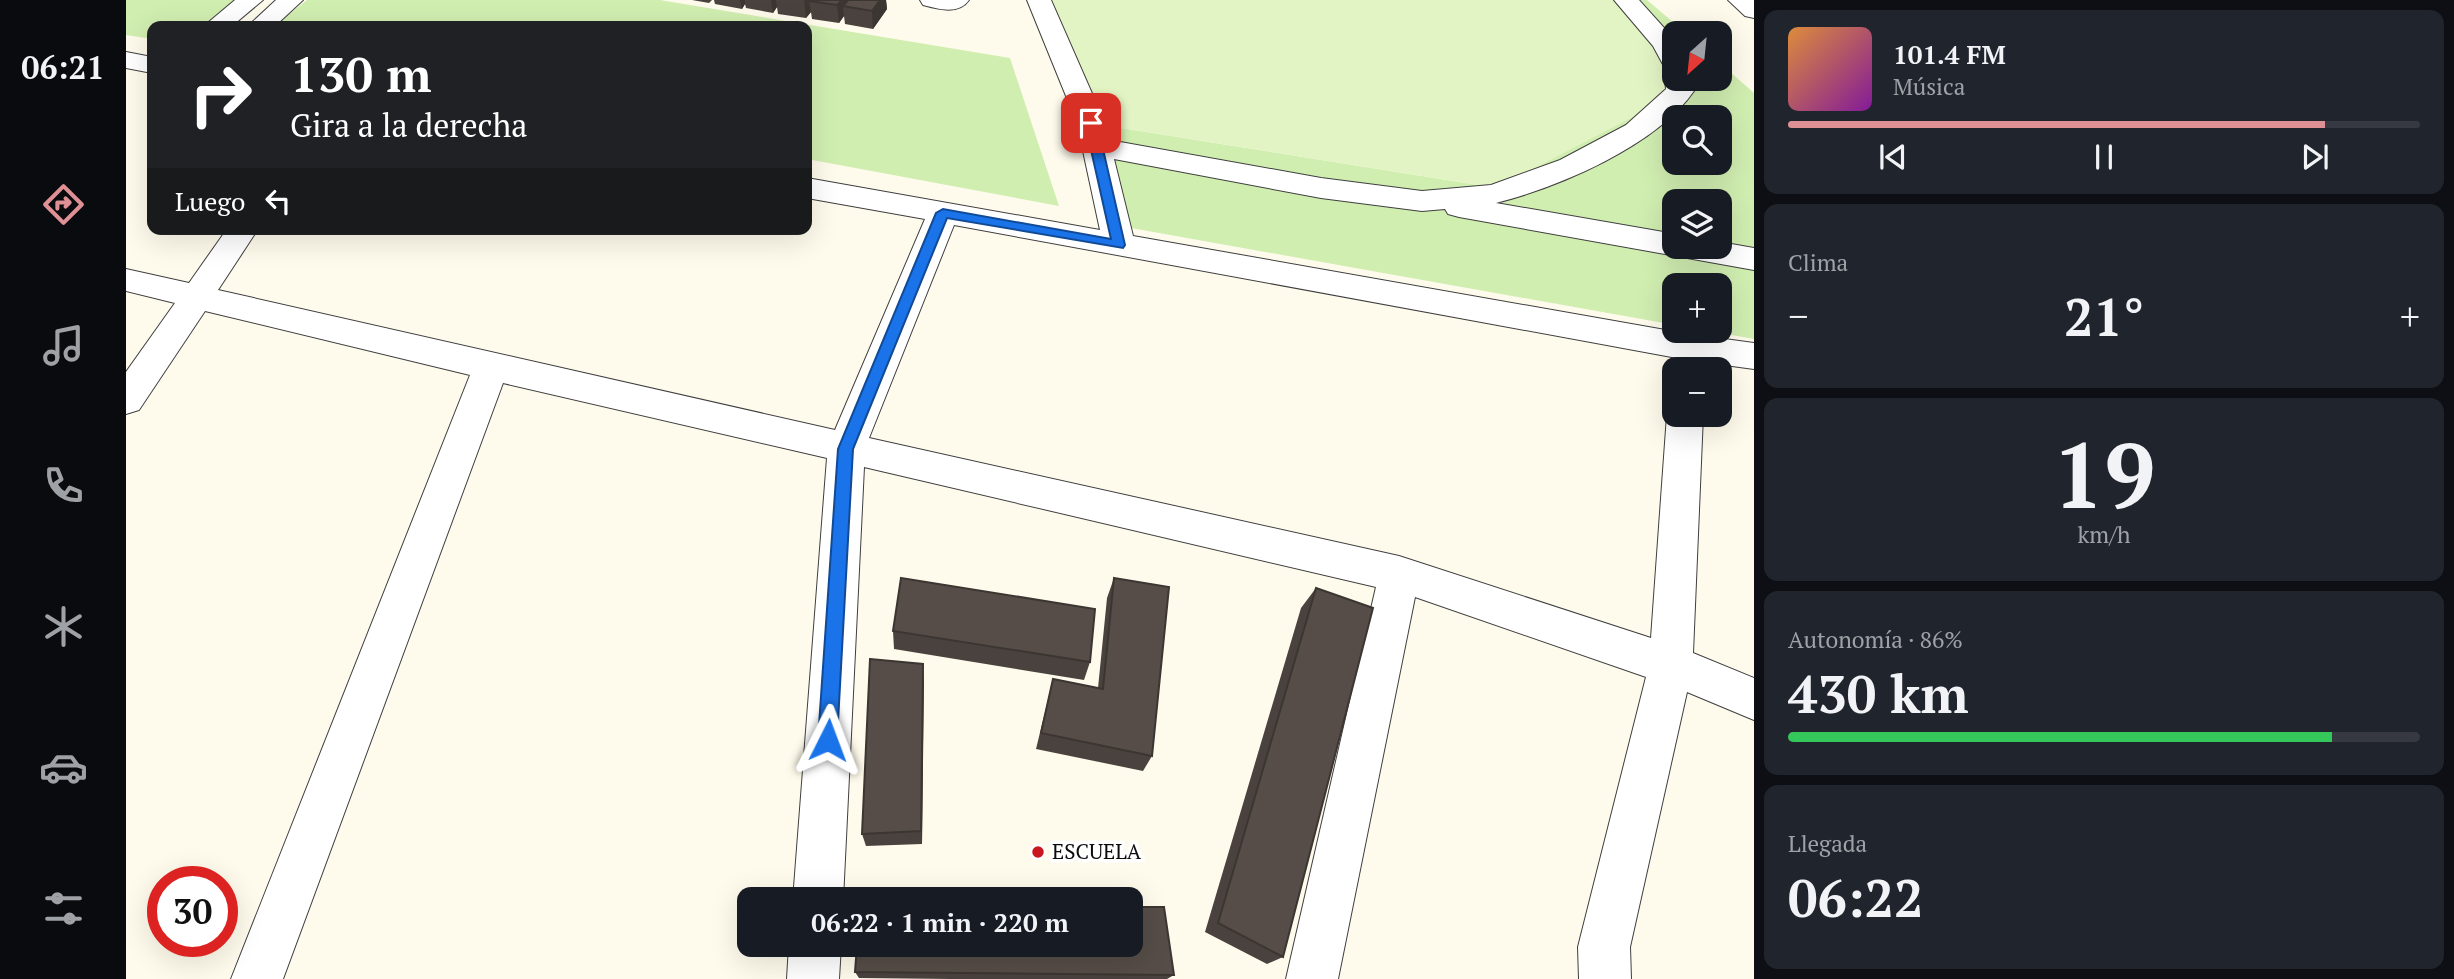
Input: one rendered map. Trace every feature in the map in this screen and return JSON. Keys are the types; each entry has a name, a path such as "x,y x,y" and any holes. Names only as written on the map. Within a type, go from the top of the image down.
{"street":[{"path":"223,21 251,0"},
{"path":"266,21 291,0"},
{"path":"932,0 949,3 957,0"},
{"path":"1039,0 1091,123 1119,245"},
{"path":"1626,0 1662,41"},
{"path":"1740,0 1754,11"},
{"path":"126,60 147,64"},
{"path":"1422,201 1495,194 1570,167 1636,131 1681,91"},
{"path":"1097,147 1321,188 1422,201 1662,243"},
{"path":"812,189 1119,245 1683,357"},
{"path":"819,887 846,449 943,213"},
{"path":"126,400 239,235"},
{"path":"1732,255 1754,259"},
{"path":"126,280 491,368 1399,574 1671,665 1754,699"},
{"path":"1721,357 1754,356"},
{"path":"257,979 491,368"},
{"path":"1605,979 1604,947 1671,665 1684,427"},
{"path":"1312,979 1399,574"},
{"path":"813,979 814,957"}],"green space":[{"path":"126,0 241,0 212,21 147,21 147,38 126,35"},
{"path":"307,0 660,0 787,21 280,21"},
{"path":"1050,0 1615,0 1662,41 1662,91 1672,91 1661,102 1497,188 1102,125"},
{"path":"1615,0 1647,0 1672,21 1662,21 1662,61"},
{"path":"812,25 1010,58 1059,206 812,160"},
{"path":"1732,74 1754,93 1754,339 1732,335 1732,273 1662,273 1662,323 1131,228 1102,125 1497,188 1662,87 1662,91 1732,91"}],"building":[{"path":"810,0 842,0 837,5"},
{"path":"848,0 880,0 872,11 843,6"},
{"path":"901,578 1095,609 1090,662 893,631"},
{"path":"1114,578 1169,587 1152,756 1041,733 1053,679 1103,689"},
{"path":"1316,588 1373,608 1283,957 1218,923"},
{"path":"870,659 923,664 921,831 862,834"},
{"path":"1143,907 1164,907 1174,975 855,972 856,957 1143,957"}],"place":[{"name":"ESCUELA","path":"1038,852"}],"route":[{"path":"828,740 846,449 943,213 1119,245 1091,123"}]}
